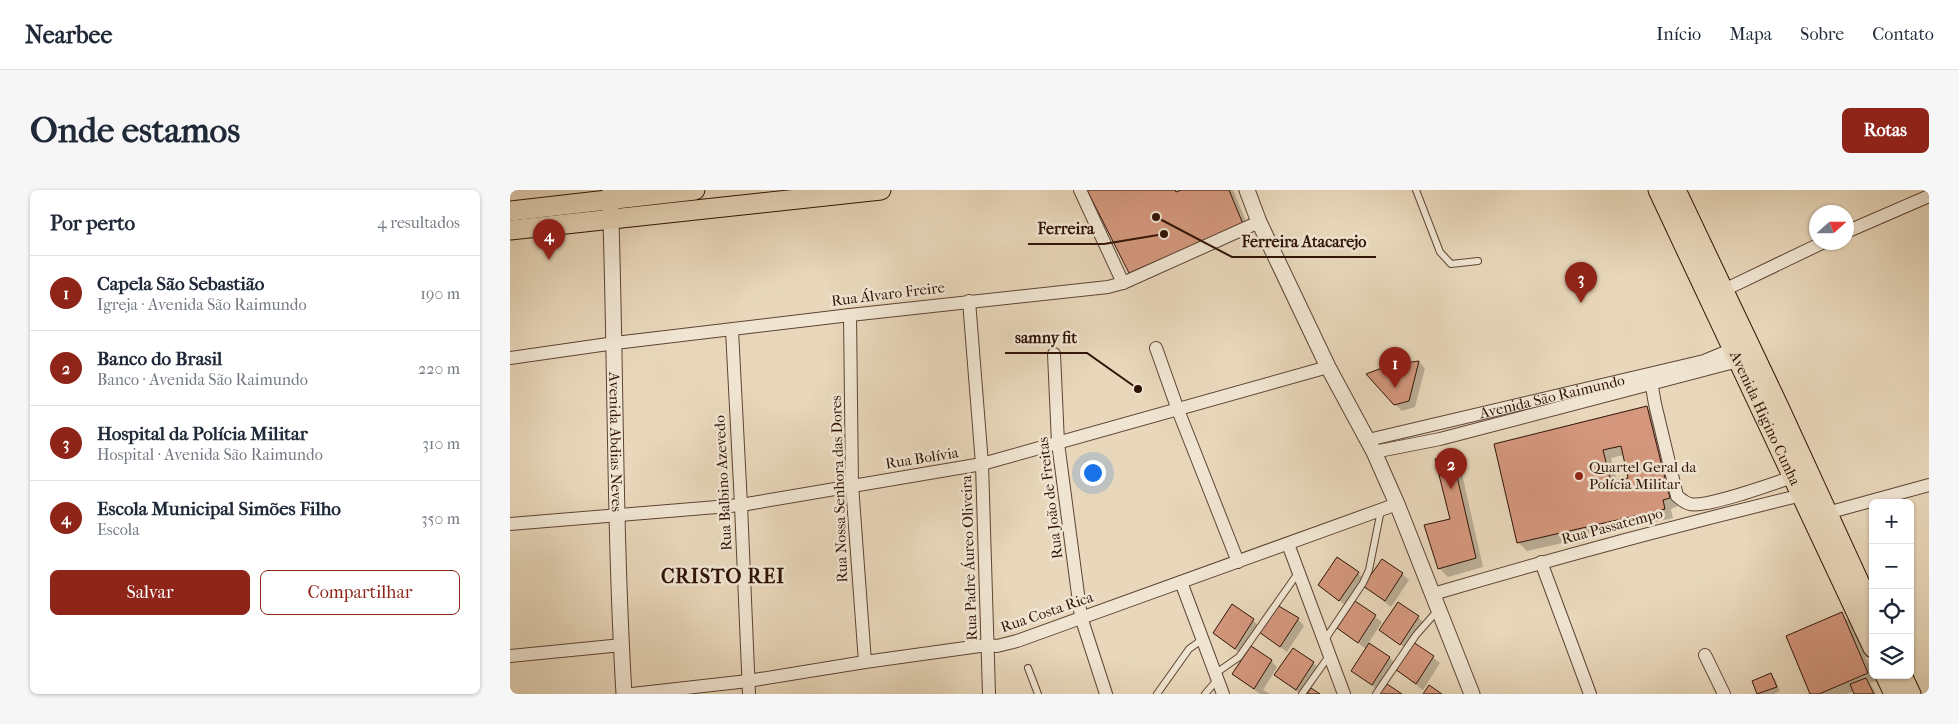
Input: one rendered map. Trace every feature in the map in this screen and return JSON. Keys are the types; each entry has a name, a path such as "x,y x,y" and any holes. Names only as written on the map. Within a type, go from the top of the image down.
{"main road":[{"path":"510,211 610,195 695,190"},
{"path":"510,230 880,190"},
{"name":"Avenida Higino Cunha","path":"1658,190 1869,639"},
{"name":"Avenida Higino Cunha","path":"1676,190 1869,603"},
{"path":"1887,679 1894,694"},
{"path":"1904,679 1911,694"}],"street":[{"path":"1080,190 1123,283"},
{"path":"1247,190 1258,222 1328,367 1371,446 1397,504 1470,693"},
{"name":"Avenida Abdias Neves","path":"610,195 615,343 617,515 624,694"},
{"path":"1854,229 1929,196"},
{"name":"Rua Álvaro Freire","path":"510,358 615,343 850,315 1108,287 1123,283 1258,222"},
{"path":"1724,290 1809,249"},
{"name":"Rua Padre Áureo Oliveira","path":"969,301 982,464 989,694"},
{"name":"Rua Nossa Senhora das Dores","path":"850,315 852,485 864,662"},
{"name":"Rua Balbino Azevedo","path":"732,330 749,694"},
{"path":"1156,348 1178,410 1238,562"},
{"name":"Rua João de Freitas","path":"1054,354 1058,443 1081,617 1106,694"},
{"name":"Avenida São Raimundo","path":"1371,446 1650,379 1704,361 1736,355"},
{"name":"Rua Bolívia","path":"510,524 741,505 982,464 1328,367"},
{"path":"1650,379 1677,496 1691,504 1723,499 1793,477"},
{"path":"1827,513 1929,485"},
{"name":"Rua Passatempo","path":"1433,594 1541,562 1802,495"},
{"path":"1723,499 1729,513"},
{"name":"Rua Costa Rica","path":"632,694 748,681 864,662 1017,642 1081,617 1397,504"},
{"path":"1288,544 1344,694"},
{"path":"1541,562 1590,694"},
{"path":"1180,582 1224,694"},
{"path":"510,656 622,645"},
{"path":"1705,655 1724,694"}],"lane":[{"path":"1416,190 1440,252 1451,264 1478,261"},
{"path":"1324,641 1363,584 1369,570 1381,510"},
{"path":"1205,694 1217,676 1239,657 1298,572"},
{"path":"1376,694 1416,635 1439,609"},
{"path":"1157,694 1189,649 1203,639"},
{"path":"1302,694 1330,655"},
{"path":"1028,668 1038,694"}],"building":[{"path":"1087,190 1175,190 1176,192 1181,190 1229,190 1243,224 1129,273"},
{"path":"1419,361 1409,401 1394,405 1366,374 1390,365"},
{"path":"1647,406 1670,498 1663,500 1665,509 1517,543 1494,444","holes":["1621,446 1628,478 1611,482 1603,450"]},
{"path":"1452,455 1476,558 1438,569 1424,525 1450,519 1435,459"},
{"path":"1337,557 1359,572 1339,601 1318,585"},
{"path":"1382,559 1403,573 1385,601 1363,586"},
{"path":"1355,601 1376,615 1358,643 1337,628"},
{"path":"1398,602 1419,616 1400,645 1379,630"},
{"path":"1232,604 1254,619 1235,649 1213,633"},
{"path":"1277,605 1299,618 1280,647 1259,632"},
{"path":"1842,612 1868,673 1819,694 1810,694 1786,636"},
{"path":"1413,642 1434,656 1416,684 1395,669"},
{"path":"1369,643 1390,657 1372,685 1351,671"},
{"path":"1251,646 1272,660 1254,689 1232,674"},
{"path":"1293,648 1314,662 1296,690 1274,675"},
{"path":"1771,673 1777,687 1757,694 1752,681"},
{"path":"1866,678 1874,694 1854,694 1850,684"},
{"path":"1387,684 1402,694 1380,694"},
{"path":"1429,685 1442,694 1423,694"},
{"path":"1311,688 1320,694 1307,694"}],"place":[{"name":"Ferreira Atacarejo","path":"1156,217"},
{"name":"Ferreira","path":"1164,234"},
{"name":"Escola Municipal Simões Filho","path":"549,260"},
{"name":"Hospital da Polícia Militar","path":"1581,303"},
{"name":"Capela São Sebastião","path":"1395,388"},
{"name":"samny fit","path":"1138,389"},
{"name":"Quartel Geral da Polícia Militar","path":"1579,476"},
{"name":"Banco do Brasil","path":"1451,489"}],"district":[{"name":"CRISTO REI","path":"723,576"}]}
